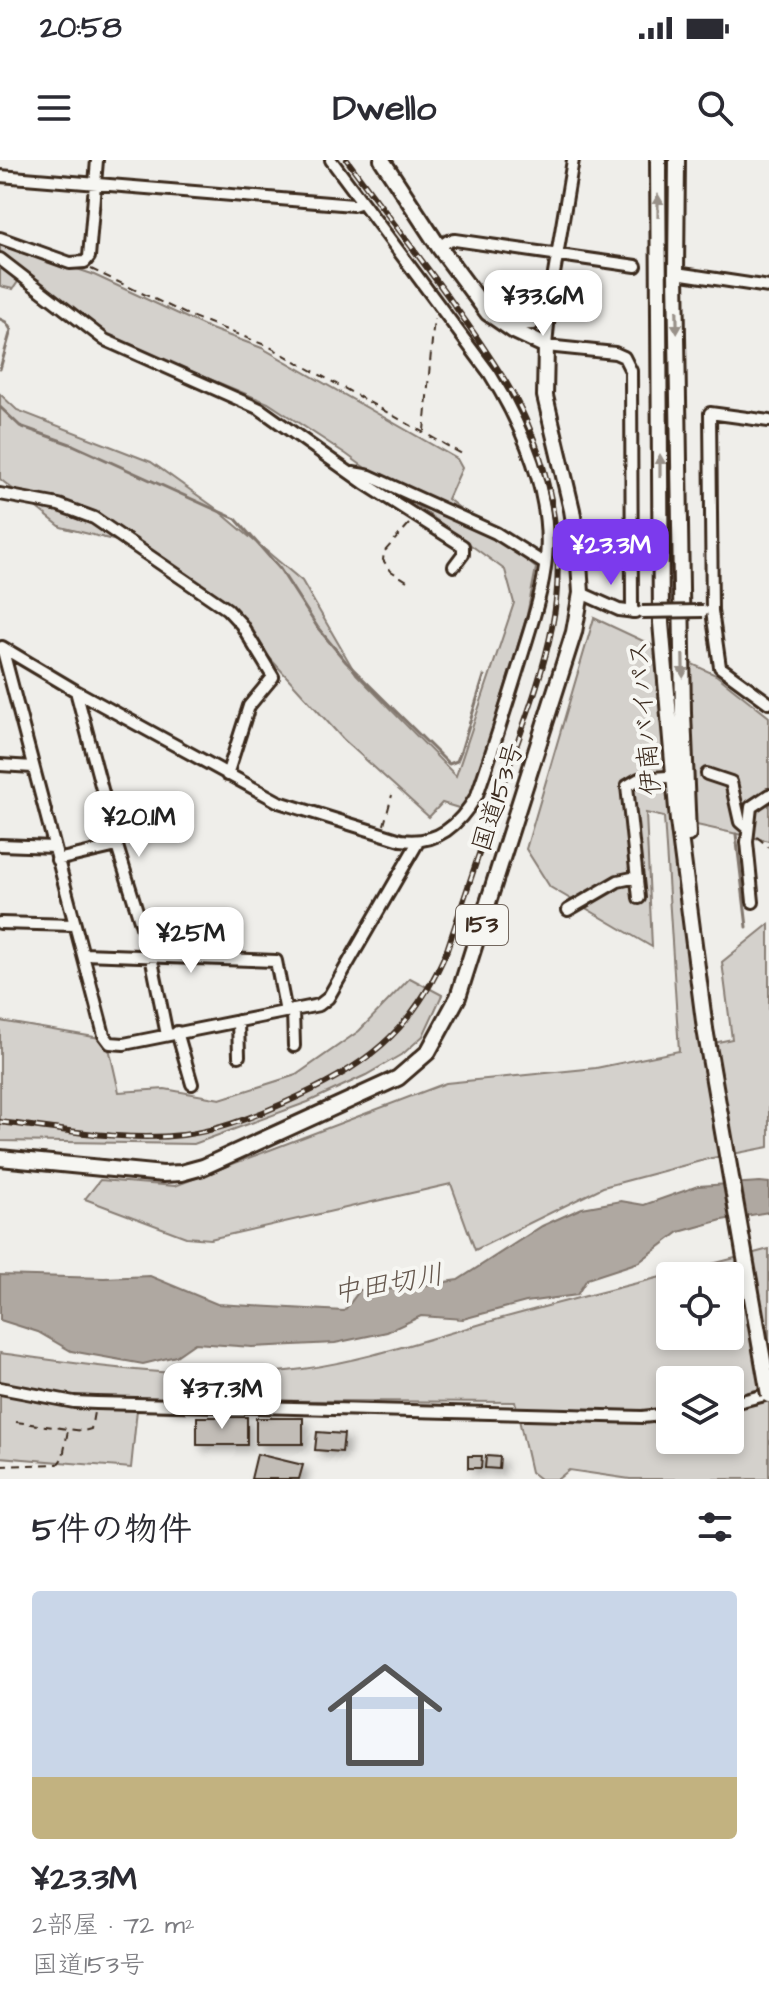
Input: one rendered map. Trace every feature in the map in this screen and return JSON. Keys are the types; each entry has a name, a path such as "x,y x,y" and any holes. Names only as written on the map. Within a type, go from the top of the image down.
{"highway":[{"path":"382,160 478,300 500,323 546,346"},
{"name":"伊南バイパス","path":"658,160 661,623 678,821 705,1029 769,1395"},
{"name":"伊南バイパス","path":"677,160 683,713 694,934"},
{"name":"国道153号","path":"0,1158 163,1174 203,1167 398,1078 421,1059 444,1026 473,951 564,670 581,593 572,510 545,396 546,346"}],"street":[{"path":"0,238 70,263 85,262 89,257 97,160"},
{"path":"1,644 76,691 279,802 418,842 428,840 456,824 477,795 536,609 545,564 543,510 527,448 510,406 490,374 331,160"},
{"path":"573,160 551,292 546,346 615,353 624,357 631,371 637,612"},
{"path":"0,176 353,205 362,202"},
{"path":"439,247 455,240 636,266"},
{"path":"0,259 105,340 260,409 463,546 463,554 454,566"},
{"path":"676,273 769,287"},
{"path":"500,323 515,327 533,324 542,314 551,292"},
{"path":"769,421 710,413 707,611 720,667 769,703"},
{"path":"350,472 370,476 496,533 545,564"},
{"path":"0,494 59,505 94,518 227,609 241,624 273,677 249,706 227,775"},
{"path":"581,593 619,610 707,611"},
{"path":"1,644 5,682 33,767 106,1040 117,1045 319,1005 328,998 418,842"},
{"path":"76,691 172,1034 192,1084"},
{"path":"0,765 33,767"},
{"path":"707,774 731,782 740,822 747,828"},
{"path":"639,898 627,786 639,779 667,777"},
{"path":"753,902 747,828 751,807 769,795"},
{"path":"0,845 54,847"},
{"path":"57,860 117,846"},
{"path":"568,910 618,881 637,877"},
{"path":"0,923 74,925"},
{"path":"83,954 276,961 290,1011 294,1046"},
{"path":"238,1021 239,1056"},
{"path":"0,1388 74,1402 96,1403 656,1416"},
{"path":"744,1401 769,1395"}],"path":[{"path":"85,262 95,272 174,309 270,347 462,454"},
{"path":"424,433 436,301"},
{"path":"412,584 391,571 383,560 384,552 416,517"},
{"path":"381,833 392,795"},
{"path":"16,1422 68,1430 91,1429 96,1403"},
{"path":"0,1466 58,1464 63,1457 68,1430"}],"shaded area":[{"path":"0,243 92,274 211,329 262,348 457,459 462,468 448,499 536,568 527,615 474,788 462,809 442,803 429,817 343,739 211,593 133,545 61,527 0,479 0,394 17,410 151,462 214,507 302,581 356,674 456,776 514,603 505,570 346,454 268,403 106,336 24,273 13,289 0,286"},
{"path":"594,618 716,675 769,717 769,841 674,820 700,1046 732,1039 722,962 769,924 769,1147 712,1158 603,1187 475,1250 451,1184 210,1239 186,1237 85,1199 100,1180 175,1186 446,1083 596,1068 679,1051 664,817 646,813 652,947 550,887 526,849"},
{"path":"410,978 442,995 423,1036 404,1053 366,1075 308,1102 194,1144 0,1141 0,1021 100,1038 110,1052 119,1092 165,1089 220,1099 296,1075 359,1031"},
{"path":"769,1183 769,1212 679,1232 639,1262 587,1279 577,1295 526,1302 463,1319 421,1316 387,1332 335,1343 252,1347 195,1343 176,1356 143,1364 71,1351 38,1332 0,1320 0,1275 150,1276 217,1304 344,1311 360,1290 398,1289 458,1280 542,1226 582,1208 621,1201 644,1205 698,1186"},
{"path":"769,1249 769,1479 630,1479 569,1470 558,1479 540,1479 531,1472 515,1402 138,1400 131,1468 0,1457 0,1353 151,1372 227,1374 303,1369 375,1354 656,1278 656,1350 744,1350 744,1262 718,1262"}],"building":[{"path":"197,1417 247,1417 247,1445 197,1445"},
{"path":"256,1418 303,1418 303,1444 256,1444"},
{"path":"317,1432 344,1434 342,1452 315,1450"},
{"path":"257,1454 303,1465 299,1479 251,1479"},
{"path":"468,1456 482,1456 481,1468 468,1468"},
{"path":"486,1456 500,1457 499,1469 485,1468"}],"waterway":[{"path":"0,319 11,330 0,369"},
{"path":"0,407 20,426 73,445 236,519 280,569 318,628 346,662 449,764 457,761 461,751 484,676"},
{"path":"736,834 747,927"}],"railway":[{"path":"0,1122 92,1134 160,1137 196,1133 246,1119 337,1077 382,1045 418,1004 447,950 543,666 556,596 556,532 544,469 534,438 506,382 449,297 347,160"}],"water label":[{"name":"中田切川","path":"388,1284"}]}
